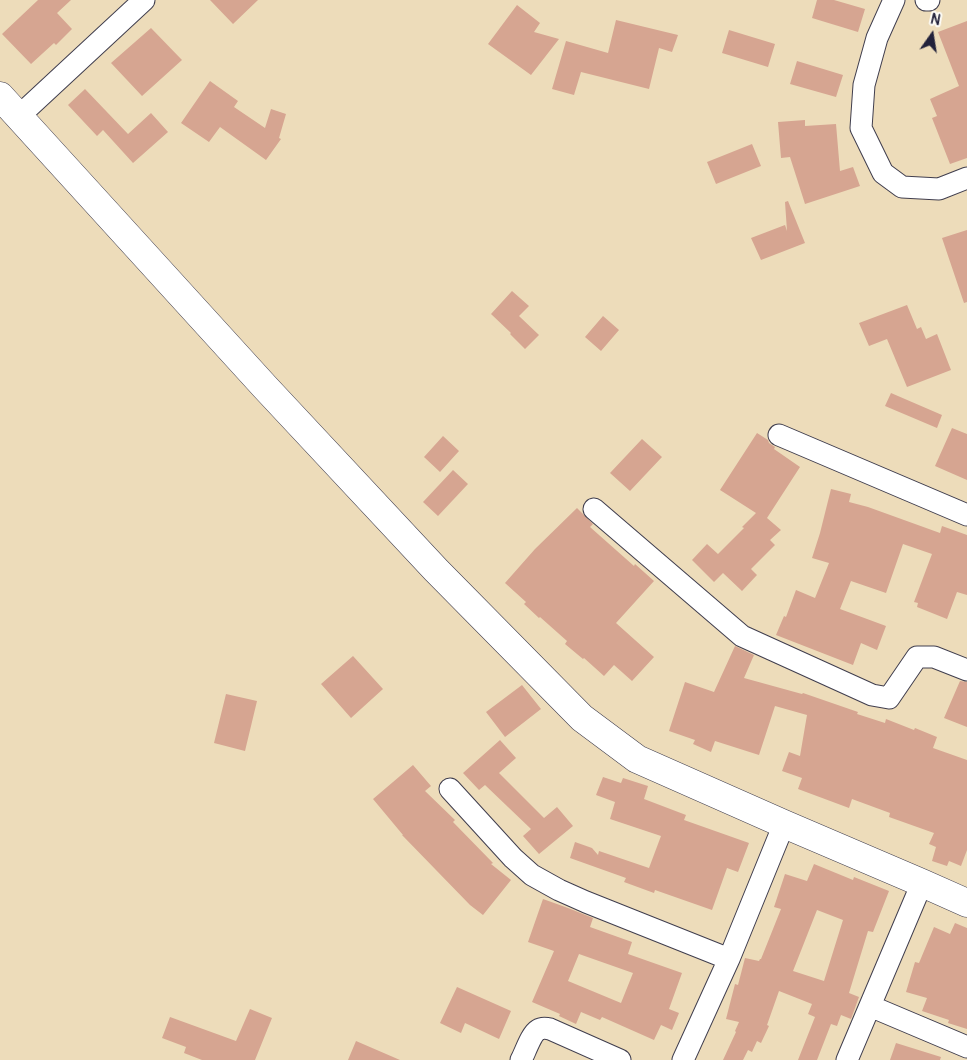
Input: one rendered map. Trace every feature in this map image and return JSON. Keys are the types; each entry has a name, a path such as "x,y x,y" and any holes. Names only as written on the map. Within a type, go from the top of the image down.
{"street":[{"path":"18,117 144,0"},
{"path":"894,0 877,38 864,86 862,128 883,173 902,187 939,189 967,178"},
{"path":"0,96 272,394 430,563 582,718 637,759 967,904"},
{"path":"779,435 967,515"},
{"path":"594,510 742,636 872,695 889,698 917,657 934,657 967,670"},
{"path":"450,789 513,858 532,875 586,902 729,959"},
{"path":"684,1060 729,959 784,824"},
{"path":"847,1060 922,883"},
{"path":"870,1006 967,1047"},
{"path":"521,1060 533,1034 545,1028 620,1060"}],"building":[{"path":"38,0 71,0 57,13 72,29 56,45 54,43 31,64 2,34"},
{"path":"210,0 258,0 233,24"},
{"path":"817,0 834,0 865,9 858,32 812,18"},
{"path":"517,5 540,23 534,32 559,39 531,75 488,44"},
{"path":"616,20 678,35 672,52 659,48 649,89 581,72 574,95 552,89 566,41 608,53"},
{"path":"967,21 967,158 950,164 932,118 937,116 930,99 959,86 938,32"},
{"path":"151,28 182,60 142,96 111,63"},
{"path":"729,30 775,44 768,67 722,53"},
{"path":"797,61 843,75 836,97 790,84"},
{"path":"210,81 238,101 234,107 265,128 271,109 286,114 279,138 281,139 266,160 220,127 209,142 181,123"},
{"path":"85,89 128,134 151,113 168,132 133,163 103,130 97,136 68,105"},
{"path":"805,120 805,126 836,124 840,171 853,167 860,186 805,204 790,157 781,158 778,122"},
{"path":"752,144 761,166 716,184 707,162"},
{"path":"788,201 805,243 761,260 751,238 785,225 787,231 785,202"},
{"path":"967,230 967,302 964,303 942,238"},
{"path":"512,291 529,306 519,316 539,335 525,349 491,314"},
{"path":"907,305 917,329 921,327 926,339 937,334 951,370 907,387 887,339 869,346 859,323"},
{"path":"603,316 619,330 601,351 585,337"},
{"path":"891,393 942,415 937,428 885,406"},
{"path":"952,428 967,434 967,480 935,466"},
{"path":"757,433 768,440 775,447 774,449 800,467 767,518 781,530 770,540 775,545 751,569 757,575 742,591 723,573 714,582 692,560 707,544 718,554 756,513 720,490"},
{"path":"443,436 459,451 440,472 424,457"},
{"path":"642,439 662,457 630,491 610,473"},
{"path":"453,470 468,484 438,516 423,502"},
{"path":"831,489 851,494 849,502 940,533 942,526 967,535 967,595 957,592 947,619 917,607 918,603 914,602 932,554 903,544 886,593 851,581 840,609 886,626 877,650 861,643 853,665 776,635 784,616 786,617 796,590 815,598 829,563 812,558"},
{"path":"577,508 593,524 590,527 654,581 616,623 654,657 632,681 614,665 604,676 565,644 567,641 524,604 526,602 505,583 535,549"},
{"path":"735,646 754,655 744,678 803,693 885,723 886,719 914,730 915,728 937,737 933,748 967,760 967,850 961,866 949,861 947,866 932,861 936,847 929,844 934,833 889,817 890,813 852,799 849,808 798,789 802,778 782,771 789,752 800,756 807,715 775,706 759,755 715,741 711,752 693,744 695,740 669,731 685,682 714,692"},
{"path":"353,656 383,689 351,718 321,684"},
{"path":"960,681 967,682 967,727 944,718"},
{"path":"522,685 541,709 505,737 486,712"},
{"path":"226,694 257,701 245,751 214,743"},
{"path":"500,740 516,758 499,773 544,818 557,807 573,826 539,854 523,836 531,829 485,785 479,790 463,773"},
{"path":"413,765 431,786 425,791 455,820 453,822 493,863 491,864 511,880 483,915 470,905 402,835 373,799"},
{"path":"603,777 621,783 623,778 648,786 644,799 686,815 684,820 749,843 738,872 727,868 712,910 655,890 654,893 624,882 626,878 570,858 575,842 592,848 598,855 599,851 649,868 661,836 610,819 615,802 596,795"},
{"path":"814,864 853,880 854,877 889,891 873,932 868,931 849,993 859,997 851,1019 841,1015 837,1026 831,1024 817,1060 798,1060 815,1017 808,1014 812,1004 779,991 767,1025 769,1026 761,1043 757,1041 752,1052 748,1050 743,1060 723,1060 739,1022 726,1019 735,984 738,985 745,958 759,961 761,959 781,909 774,907 785,874 807,881","holes":["817,910 843,920 824,981 793,971"]},
{"path":"543,899 593,918 590,927 632,942 628,954 682,973 669,1009 679,1013 672,1030 661,1025 654,1040 602,1017 600,1020 581,1012 576,1024 559,1016 560,1014 532,1002 554,951 528,942","holes":["579,954 633,973 621,1003 568,981"]},
{"path":"955,923 967,928 967,1029 948,1023 949,1020 922,1011 927,998 906,992 915,962 919,963 934,927 950,934"},
{"path":"457,987 511,1011 499,1039 465,1023 461,1033 440,1023"},
{"path":"250,1009 272,1018 255,1060 202,1060 184,1053 186,1047 162,1038 170,1017 236,1041"},
{"path":"356,1041 400,1060 348,1060"},
{"path":"896,1043 941,1057 940,1060 890,1060"}]}
